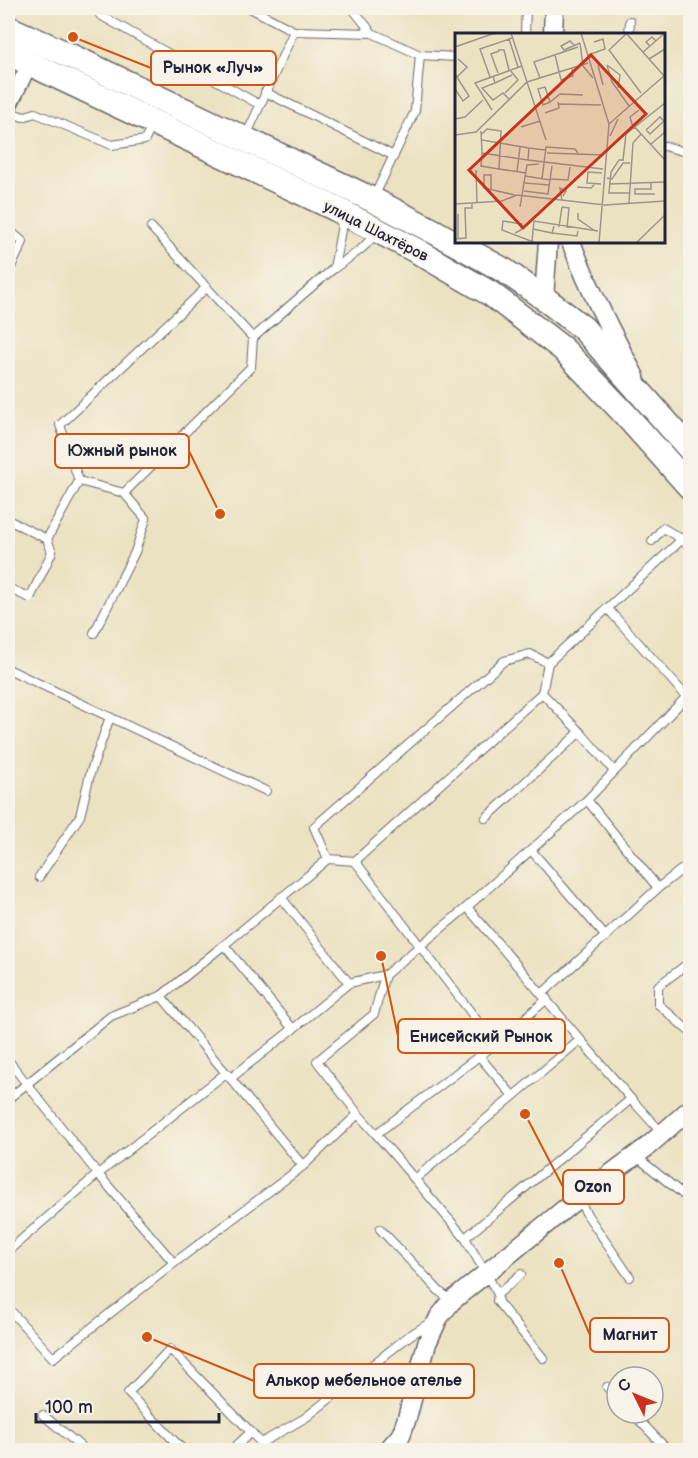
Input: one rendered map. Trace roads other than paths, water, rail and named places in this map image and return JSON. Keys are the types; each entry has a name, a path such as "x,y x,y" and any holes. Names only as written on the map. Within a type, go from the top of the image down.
{"main road":[{"name":"улица Шахтёров","path":"8,28 446,234"},
{"name":"улица Шахтёров","path":"8,53 334,208 417,251 491,294 563,349 690,487"},
{"name":"улица Шахтёров","path":"460,243 544,298 583,328 690,449"},
{"path":"527,321 544,298"}],"street":[{"path":"553,33 554,8"},
{"path":"8,109 30,63"},
{"path":"544,298 548,243"},
{"path":"571,243 601,313 647,400"},
{"path":"388,1450 401,1435 427,1343 439,1317 452,1301 578,1198 636,1156 690,1109"}],"lane":[{"path":"250,8 294,31 372,33 420,55 455,57"},
{"path":"352,8 372,33"},
{"path":"525,33 526,8"},
{"path":"100,15 260,105"},
{"path":"629,33 630,21"},
{"path":"245,138 294,31"},
{"path":"373,200 415,111 420,55"},
{"path":"265,92 394,156"},
{"path":"8,109 23,117 35,113 112,145 145,140 153,123"},
{"path":"665,147 682,151 690,150"},
{"path":"334,208 342,225 334,268"},
{"path":"151,227 253,338"},
{"path":"8,229 23,242 8,273"},
{"path":"124,493 251,367 253,338 299,296 369,243 377,230"},
{"path":"8,588 30,598 52,552 48,539 78,481 60,425 207,287"},
{"path":"78,481 124,493 146,519 135,552 94,633"},
{"path":"8,520 48,539"},
{"path":"652,541 663,528 683,540 690,548"},
{"path":"8,1099 111,1016 160,996 328,859 355,861 542,693 548,663 690,532"},
{"path":"8,1251 98,1174 293,1029 349,983 385,975 467,907 587,800 688,695 609,609"},
{"path":"328,859 314,827 504,661 530,654 548,663"},
{"path":"8,669 266,791"},
{"path":"542,693 614,771"},
{"path":"39,877 80,816 90,774 111,717"},
{"path":"486,818 580,732"},
{"path":"587,800 658,888"},
{"path":"531,850 606,937"},
{"path":"355,861 495,1044"},
{"path":"376,1134 495,1044 658,888 681,870"},
{"path":"281,897 349,983"},
{"path":"467,907 663,1134"},
{"path":"224,945 293,1029"},
{"path":"690,962 658,986 658,1004 690,1032"},
{"path":"385,975 375,1014 317,1061 358,1114 465,1238 498,1294 497,1301 543,1358"},
{"path":"160,996 303,1166"},
{"path":"415,1179 580,1040"},
{"path":"479,1056 513,1096"},
{"path":"8,1060 98,1174 174,1263"},
{"path":"465,1238 631,1099"},
{"path":"8,1308 53,1358 303,1166 358,1114"},
{"path":"636,1156 685,1196"},
{"path":"578,1198 630,1277"},
{"path":"380,1229 440,1292 452,1301"},
{"path":"498,1294 521,1274"},
{"path":"183,1450 128,1393 170,1349 261,1443 305,1418 409,1336 439,1317"},
{"path":"43,1415 86,1450"},
{"path":"643,1425 665,1448"},
{"path":"232,1450 251,1432"},
{"path":"654,1450 665,1448"}],"place":[{"name":"Рынок «Луч»","path":"73,37"},
{"name":"Южный рынок","path":"220,514"},
{"name":"Енисейский Рынок","path":"381,956"},
{"name":"Ozon","path":"525,1114"},
{"name":"Магнит","path":"559,1263"},
{"name":"Алькор мебельное ателье","path":"147,1337"}]}
